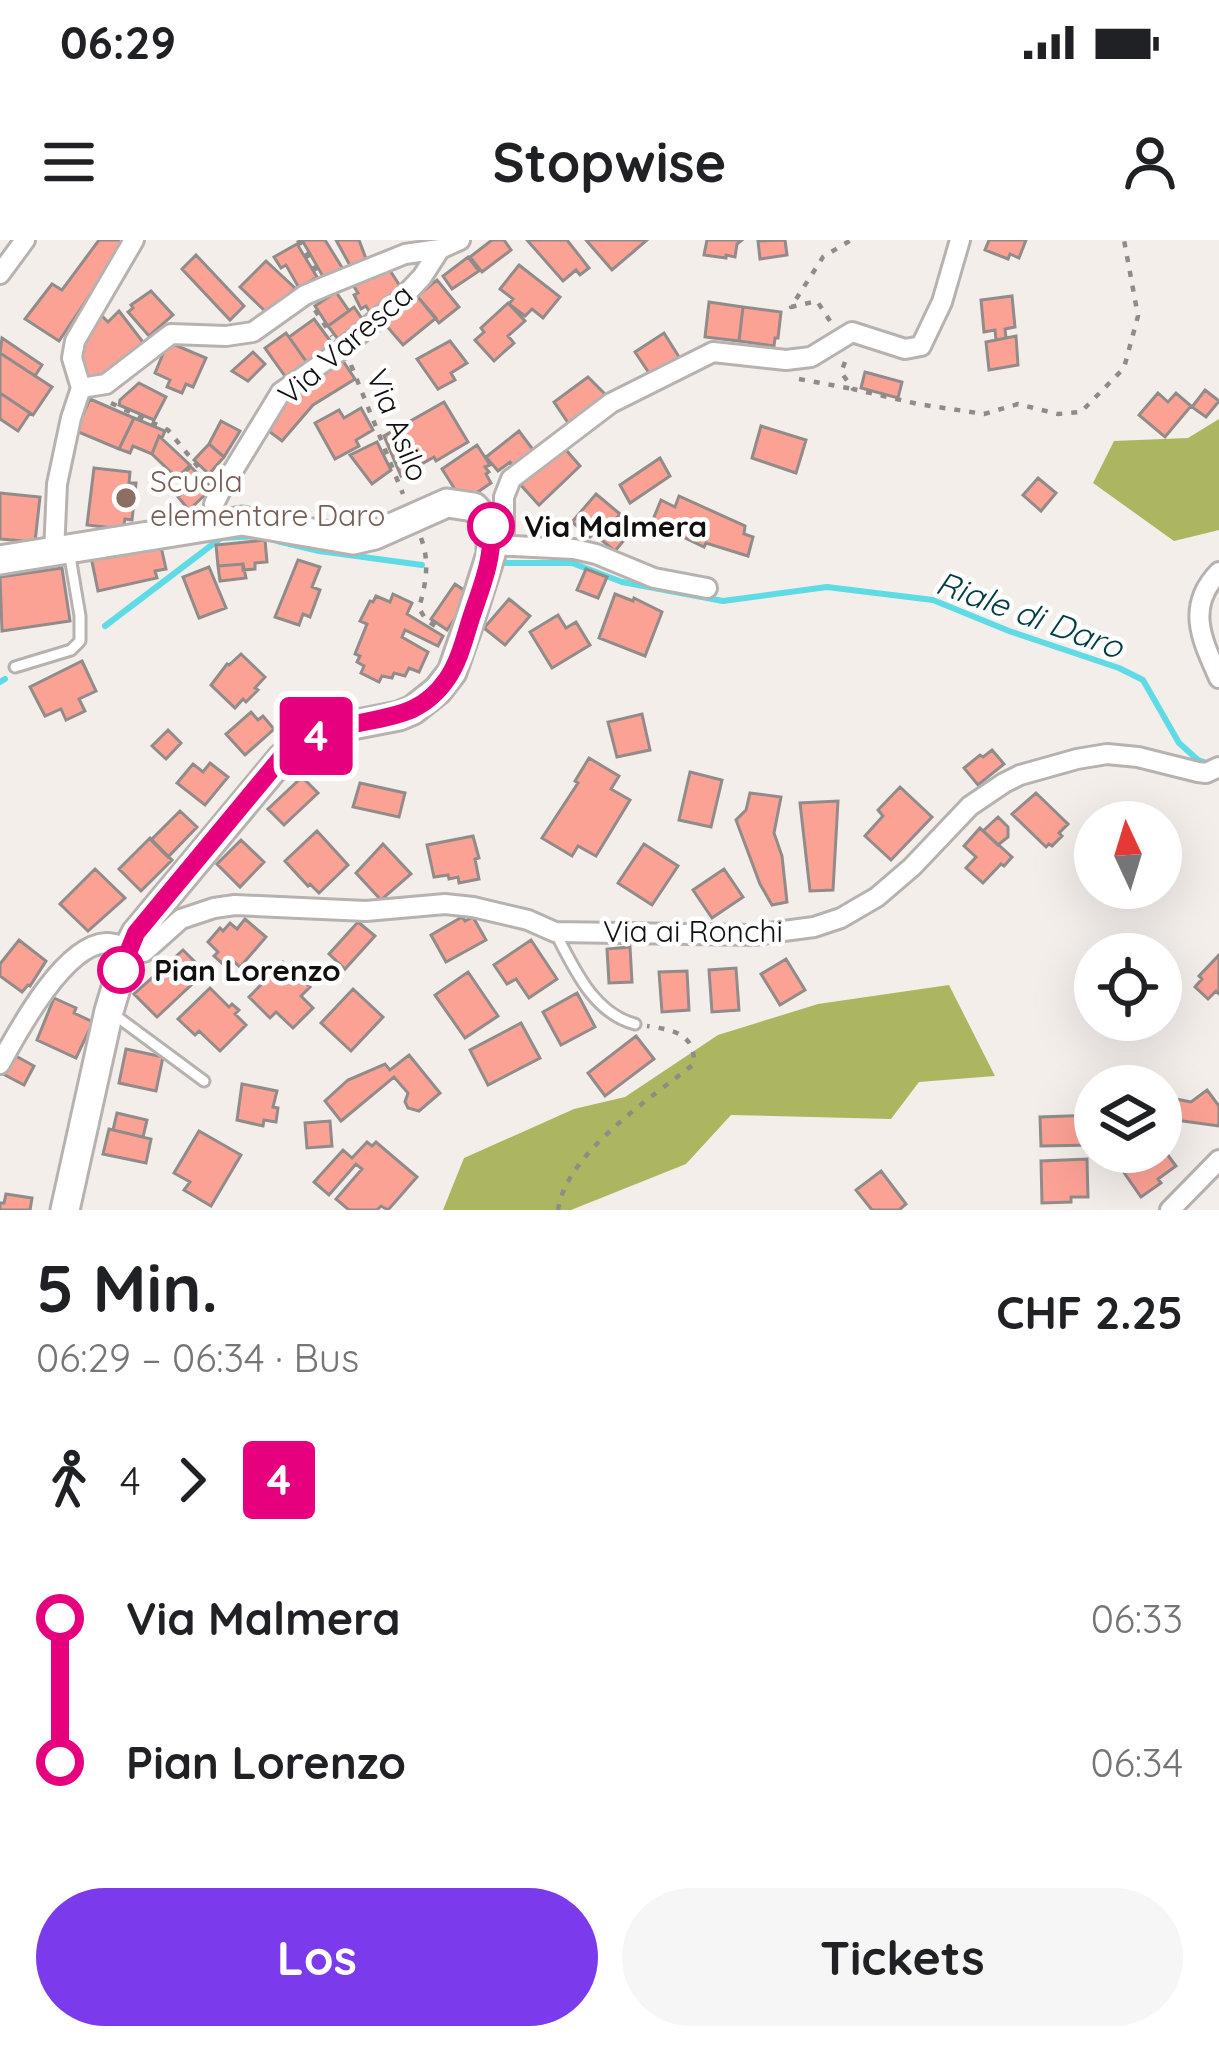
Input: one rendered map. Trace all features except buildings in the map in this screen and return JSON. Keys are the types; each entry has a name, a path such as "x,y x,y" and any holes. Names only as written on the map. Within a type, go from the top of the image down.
{"street":[{"path":"0,274 25,240"},
{"path":"62,551 57,484 81,388 72,358 75,341 134,240"},
{"name":"Via Varesca","path":"216,524 214,504 281,392 341,350 422,278 440,249 460,240"},
{"path":"490,552 504,533 504,497 511,479 611,403 713,352 786,360 811,357 852,332 904,350 922,346 942,302 960,240"},
{"path":"81,388 106,384 171,334 253,332 326,286 405,254 440,249"},
{"path":"0,560 242,521 353,540 447,503 474,507 491,526 490,552 452,672 438,690 413,710 343,727 298,745 281,758 136,933 109,1011 65,1210"},
{"path":"490,552 574,549 654,578 707,588"},
{"path":"1219,572 1207,585 1198,615 1219,678"},
{"name":"Via ai Ronchi","path":"0,1064 29,1014 78,955 105,944 148,950 181,919 214,908 366,911 445,904 528,920 555,932 754,935 814,927 877,897 970,806 1004,782 1077,758 1107,754 1198,772 1217,769"},
{"path":"1169,1210 1219,1160"}],"lane":[{"path":"15,668 71,650 80,641 80,616 62,551"},
{"path":"555,932 574,969 607,1012 635,1024"},
{"path":"109,1011 204,1082"}],"path":[{"path":"298,240 326,286"},
{"path":"833,326 817,301 790,307 823,257 851,240"},
{"path":"820,384 984,414 1018,404 1058,414 1081,412 1124,368 1138,316 1124,240"},
{"name":"Via Asilo","path":"305,296 354,369 410,511"},
{"path":"848,357 841,372 853,388"},
{"path":"81,388 168,430 220,492"},
{"path":"423,547 428,575 419,608 430,622"},
{"path":"558,1210 561,1192 596,1144 694,1064 695,1048 688,1040 670,1030 635,1024"}],"green space":[{"path":"1219,419 1219,530 1174,541 1093,483 1114,441 1188,438"},
{"path":"949,985 995,1076 919,1082 891,1119 731,1115 686,1164 571,1210 443,1210 464,1158 574,1109 625,1097 718,1035 818,1004"}],"waterway":[{"name":"Riale di Daro","path":"105,626 221,538 259,536"},
{"name":"Riale di Daro","path":"277,541 422,565"},
{"name":"Riale di Daro","path":"500,563 572,563 622,582 723,601 827,587 933,600 1143,680 1179,743 1210,764"},
{"name":"Riale di Daro","path":"0,682 5,679"}],"bus line":[{"name":"4","path":"121,970 128,948 150,914 281,758 321,734 413,710 446,681 491,554 491,526"}],"place":[{"name":"Scuola elementare Daro","path":"126,498"},
{"name":"Via Malmera","path":"491,526"},
{"name":"Pian Lorenzo","path":"121,970"}]}
